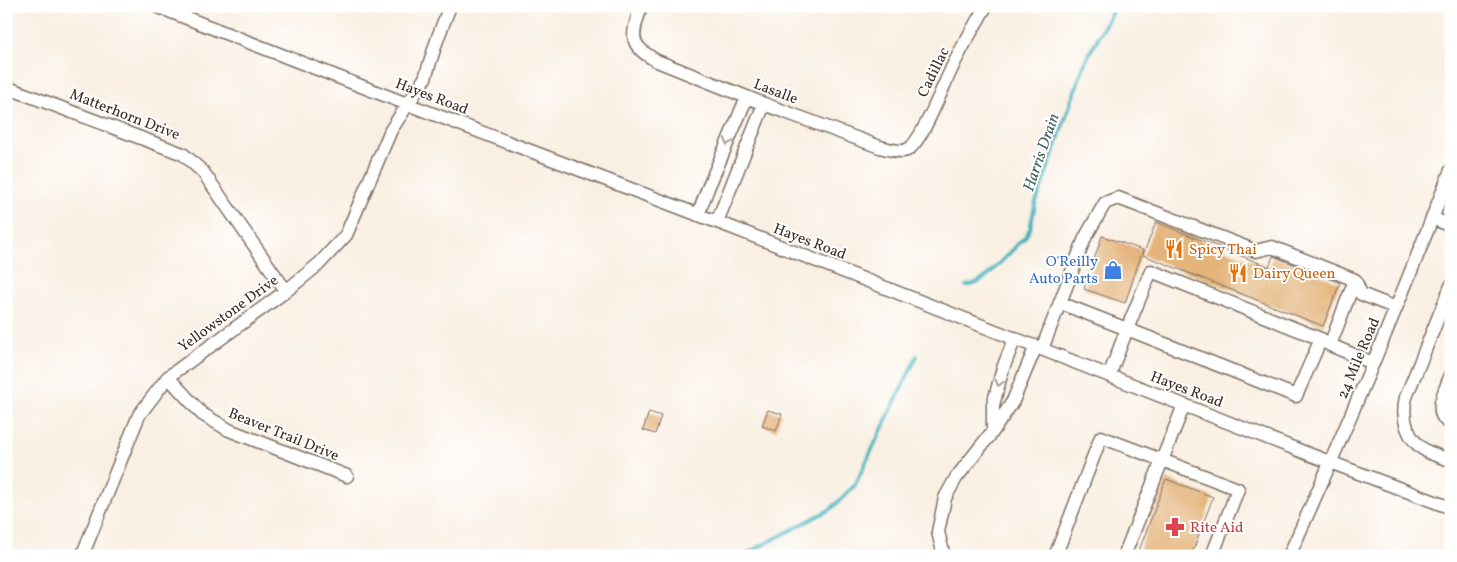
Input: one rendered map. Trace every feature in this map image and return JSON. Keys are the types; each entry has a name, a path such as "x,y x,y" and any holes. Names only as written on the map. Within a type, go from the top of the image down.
{"street":[{"name":"Yellowstone Drive","path":"82,556 139,415 168,377 286,291 319,264 346,235 391,130 425,78 450,6"},
{"name":"Lasalle","path":"641,6 633,38 638,47 657,61 764,104 880,147 889,150 907,150"},
{"name":"Cadillac","path":"907,150 915,143 922,131 951,69 986,6"},
{"name":"Hayes Road","path":"165,8 407,104 717,222 1451,508"},
{"name":"Matterhorn Drive","path":"6,87 183,154 203,172 286,291"},
{"path":"698,215 747,97"},
{"path":"717,222 764,104"},
{"name":"24 Mile Road","path":"1289,556 1373,363 1451,170"},
{"path":"944,556 938,532 945,498 956,478 993,431 1013,401 1060,303 1085,238 1105,203 1118,198 1256,251 1272,247 1355,280 1362,294 1396,308"},
{"path":"1432,218 1451,226"},
{"path":"1109,376 1150,271 1373,363"},
{"path":"1060,303 1296,396 1326,342 1355,280"},
{"path":"1451,286 1406,397 1403,412 1407,429 1416,443 1428,452 1451,460"},
{"path":"993,431 993,404 1003,368 1015,338"},
{"path":"1451,375 1440,406 1443,417 1451,424"},
{"name":"Beaver Trail Drive","path":"168,377 202,414 215,423 347,476"},
{"path":"1124,556 1184,404"},
{"path":"1060,556 1056,554 1062,536 1101,437 1238,489 1212,556"}],"building":[{"path":"1156,222 1269,267 1273,256 1340,283 1323,326 1143,255"},
{"name":"O'Reilly Auto Parts","path":"1102,236 1143,250 1125,303 1084,289"},
{"path":"768,410 782,414 776,431 762,426"},
{"path":"649,412 661,416 655,434 643,430"},
{"name":"Rite Aid","path":"1166,479 1213,497 1191,556 1137,556"}],"waterway":[{"name":"Harris Drain","path":"966,286 977,283 986,277 1025,237 1030,229 1035,205 1085,62 1115,6"},
{"name":"Harris Drain","path":"742,556 831,509 855,485 917,356"}],"place":[{"name":"Spicy Thai","path":"1174,249"},
{"name":"O'Reilly Auto Parts","path":"1113,270"},
{"name":"Dairy Queen","path":"1238,273"},
{"name":"Rite Aid","path":"1175,527"}]}
